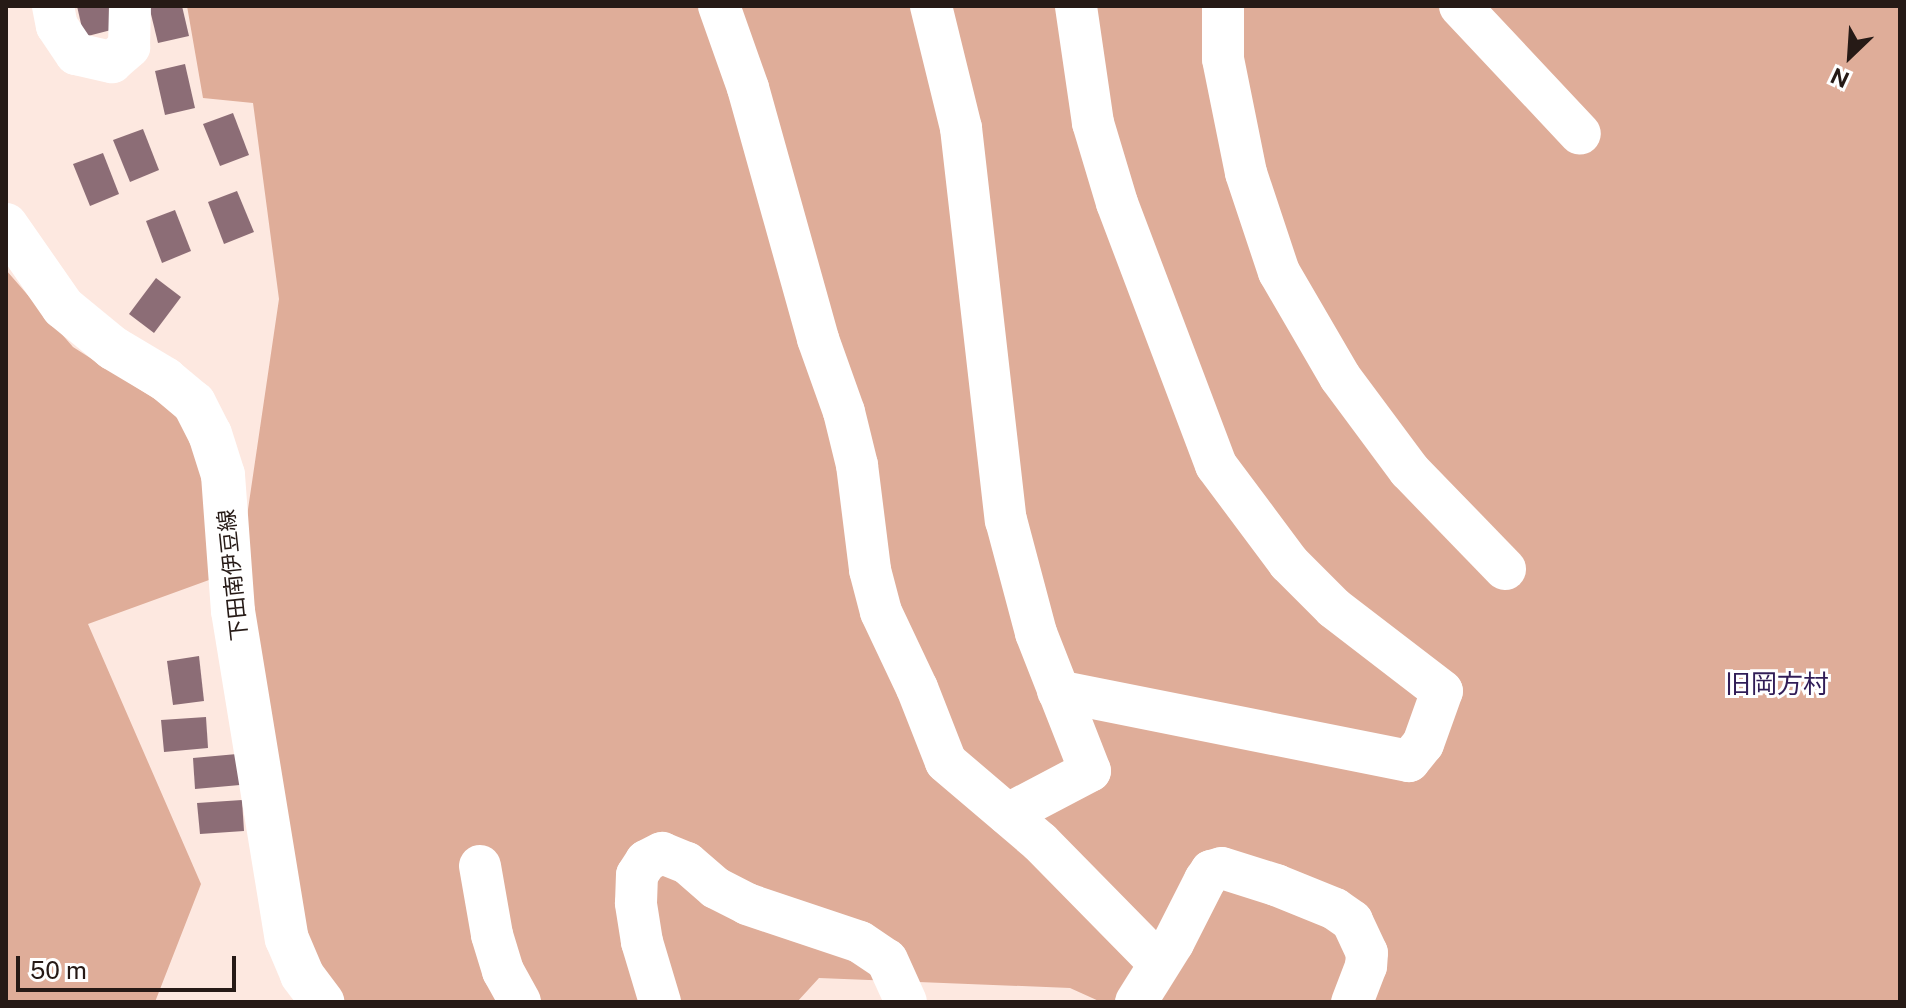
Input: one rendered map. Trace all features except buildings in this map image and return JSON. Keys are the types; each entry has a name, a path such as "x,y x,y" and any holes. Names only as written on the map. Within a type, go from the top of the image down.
{"main road":[{"name":"下田南伊豆線","path":"6,225 63,307 113,348 165,379 194,403 210,434 223,475 233,611 287,939 302,975 322,1002"}],"street":[{"path":"53,6 57,26 76,54 112,62 129,47 130,6"},
{"path":"719,6 748,88 814,324 844,412 857,465 870,570 881,612 917,688 946,762 1008,814 1159,963"},
{"path":"931,6 961,128 1006,520 1036,633 1090,771 1008,814"},
{"path":"1058,691 1409,761 1423,744 1442,691 1334,608 1289,563 1216,465 1117,203 1093,123 1076,6"},
{"path":"1223,6 1223,59 1246,173 1279,272 1340,377 1409,470 1505,569"},
{"path":"1460,6 1580,134"},
{"path":"660,1002 642,942 636,903 637,875 646,861 662,853 687,863 716,888 747,904 860,942 887,960 906,1002"},
{"path":"480,866 492,935 503,971 520,1002"},
{"path":"1136,1002 1205,880 1211,871 1222,868 1276,885 1335,909 1352,921 1367,953 1366,966 1352,1002"}],"shaded area":[{"path":"187,6 1900,6 1900,1002 1101,1002 1070,988 819,978 797,1002 337,1002 302,975 233,611 279,299 253,103 203,98"},
{"path":"6,270 73,347 210,434 231,572 88,624 201,884 155,1002 6,1002"}],"district":[{"name":"旧岡方村","path":"1777,684"}]}
